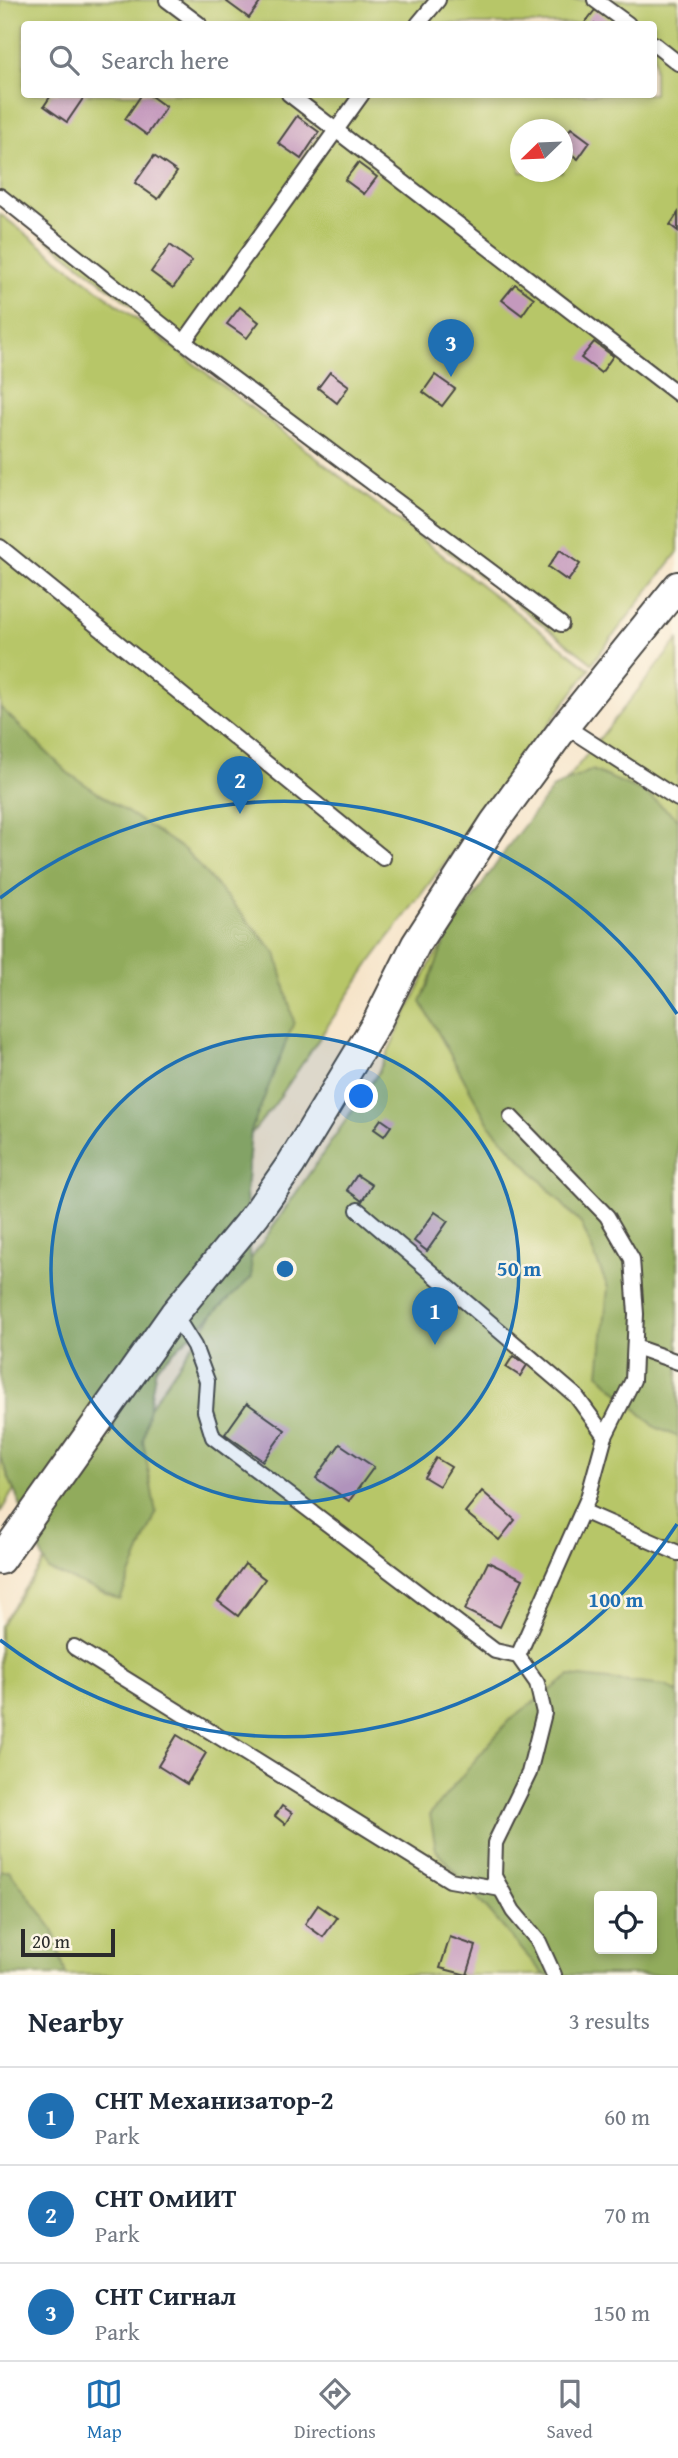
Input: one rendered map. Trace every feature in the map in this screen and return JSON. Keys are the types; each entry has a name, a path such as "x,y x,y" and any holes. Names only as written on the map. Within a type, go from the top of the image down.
{"street":[{"path":"0,1560 174,1314 256,1214 291,1164 376,1024 423,933 494,823 565,726 678,586"}],"lane":[{"path":"167,0 195,21"},
{"path":"420,21 438,0"},
{"path":"595,0 624,21"},
{"path":"657,47 678,63"},
{"path":"294,98 678,394"},
{"path":"184,342 359,98"},
{"path":"0,196 184,342 561,624"},
{"path":"0,547 383,858"},
{"path":"565,726 678,799"},
{"path":"511,1116 607,1216 632,1259 636,1314 633,1380 605,1436 582,1511 517,1656"},
{"path":"358,1210 576,1396 605,1436"},
{"path":"174,1314 194,1346 207,1381 205,1411 213,1437 495,1651 517,1656 537,1683 544,1713 529,1773 495,1843 495,1876 513,1911 539,1942 554,1975"},
{"path":"635,1347 678,1362"},
{"path":"582,1511 678,1553"},
{"path":"74,1647 450,1880 501,1889"}],"green space":[{"path":"0,0 678,0 678,552 592,663 0,203"},
{"path":"0,214 590,669 372,960 275,1104 147,1264 0,1513"},
{"path":"678,640 678,1975 0,1975 0,1626 378,1073 432,960 506,856"},
{"path":"0,707 68,773 186,851 276,953 294,1022 251,1131 246,1193 252,1277 156,1368 143,1441 156,1513 120,1600 48,1570 0,1457"},
{"path":"592,770 644,792 678,819 678,1437 655,1427 599,1374 608,1288 582,1225 490,1126 421,1002 447,936 512,841 554,787"},
{"path":"570,1676 666,1686 678,1693 678,1975 544,1975 436,1850 430,1814 509,1720"},
{"path":"9,1870 53,1929 66,1975 0,1975 0,1871"}],"building":[{"path":"262,0 249,18 227,2"},
{"path":"595,10 611,21 586,21"},
{"path":"49,98 83,98 67,122 44,106"},
{"path":"139,98 154,98 166,107 147,135 125,119"},
{"path":"297,116 319,132 301,159 278,143"},
{"path":"573,129 590,142 578,159 573,155"},
{"path":"154,156 177,172 158,199 135,183"},
{"path":"358,163 377,177 364,194 345,180"},
{"path":"678,213 678,231 670,225"},
{"path":"170,245 192,261 173,288 151,272"},
{"path":"515,284 534,298 522,315 502,300"},
{"path":"240,307 259,322 247,338 227,324"},
{"path":"594,342 613,356 601,373 581,358"},
{"path":"330,372 349,386 337,403 318,388"},
{"path":"435,375 455,389 442,406 423,392"},
{"path":"560,550 580,564 568,581 548,567"},
{"path":"381,1119 391,1126 384,1136 374,1129"},
{"path":"357,1175 372,1185 362,1201 347,1190"},
{"path":"435,1212 448,1221 427,1251 414,1241"},
{"path":"513,1356 527,1365 520,1376 506,1367"},
{"path":"247,1403 285,1430 263,1461 225,1434"},
{"path":"340,1444 374,1467 349,1501 316,1478"},
{"path":"436,1458 451,1467 439,1486 424,1477"},
{"path":"482,1491 515,1520 499,1540 465,1512"},
{"path":"488,1562 523,1579 500,1627 465,1610"},
{"path":"245,1564 265,1579 238,1616 218,1601"},
{"path":"177,1735 206,1753 187,1784 158,1766"},
{"path":"282,1806 292,1813 285,1824 275,1816"},
{"path":"318,1905 337,1918 323,1937 305,1924"},
{"path":"450,1937 476,1946 467,1975 440,1968"}],"place":[{"name":"СНТ Сигнал","path":"451,377"},
{"name":"СНТ ОмИИТ","path":"240,814"},
{"name":"СНТ Механизатор-2","path":"435,1345"}]}
